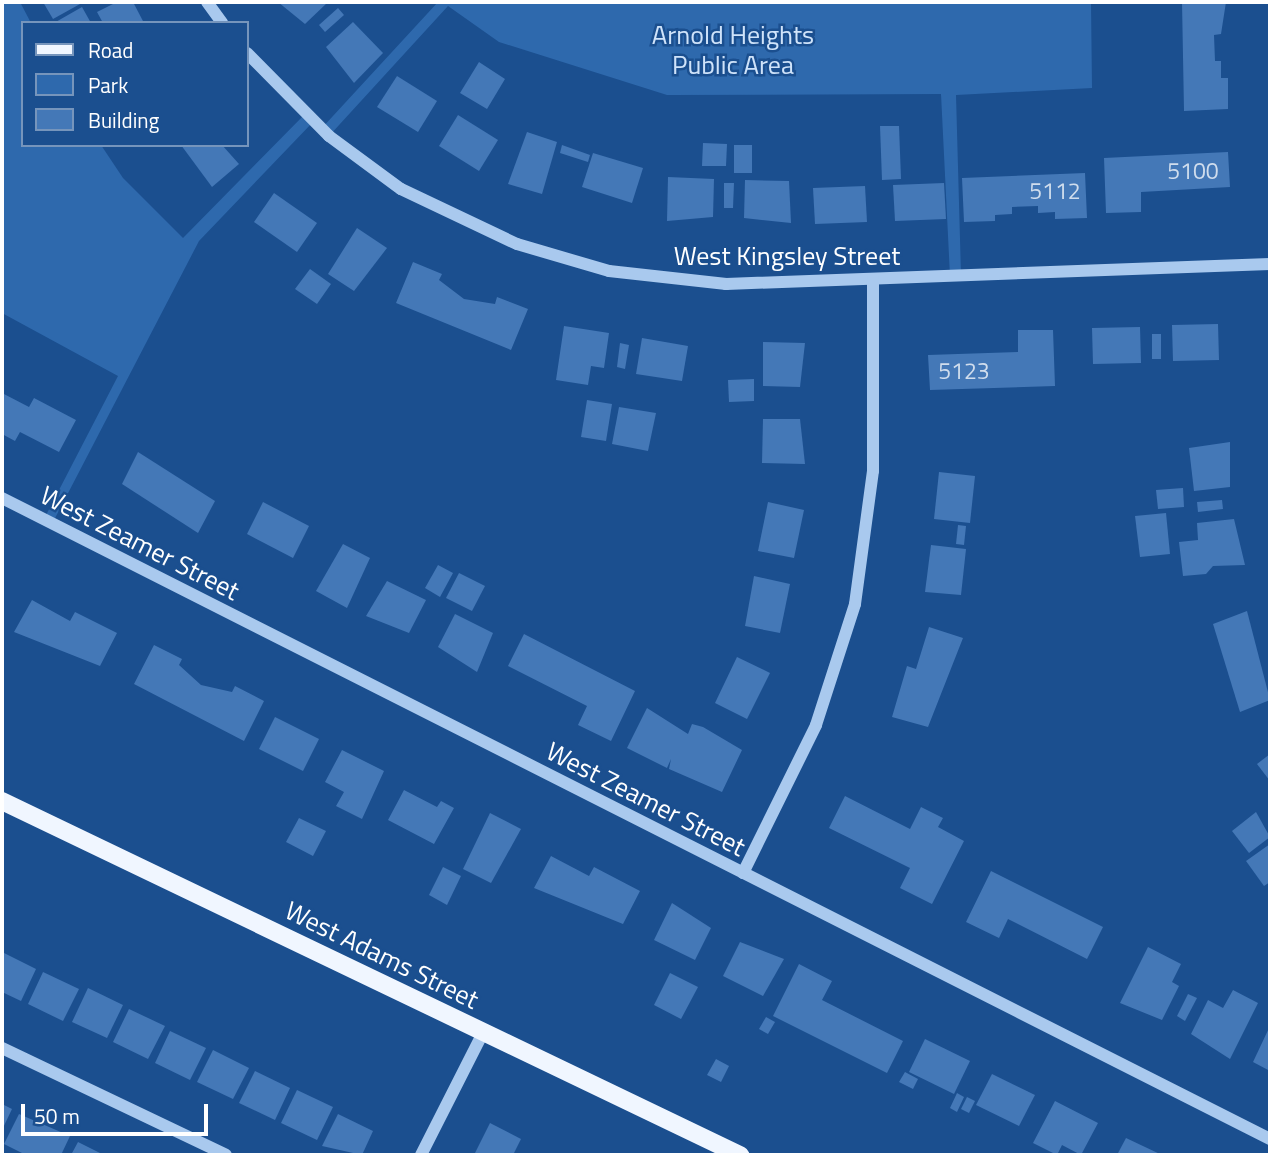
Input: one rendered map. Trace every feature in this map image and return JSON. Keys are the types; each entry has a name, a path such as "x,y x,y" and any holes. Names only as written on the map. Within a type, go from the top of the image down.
{"main road":[{"name":"West Adams Street","path":"2,801 740,1155"}],"street":[{"path":"207,2 221,21"},
{"name":"West Kingsley Street","path":"248,54 313,122 375,172 458,219 547,255 698,283 1270,264"},
{"path":"743,873 816,725 855,604 873,471 873,279"},
{"name":"West Zeamer Street","path":"2,498 1270,1139"},
{"path":"421,1155 483,1033"},
{"path":"2,1048 226,1155"}],"green space":[{"path":"2,2 20,2 30,21 21,21 21,147 102,147 123,178 183,238 305,114 313,122 199,241 52,524 44,519 118,376 2,313"},
{"name":"Arnold Heights Public Area","path":"438,2 1091,2 1092,88 956,95 961,275 950,276 941,94 667,95 499,42 448,6 329,136 321,129"}],"building":[{"path":"43,2 79,2 80,4 53,19"},
{"path":"117,2 133,2 143,21 102,21 97,12"},
{"path":"278,2 328,2 305,24"},
{"path":"1182,2 1226,2 1221,34 1214,35 1215,61 1221,61 1221,78 1228,78 1228,109 1184,111"},
{"path":"82,7 90,21 58,21"},
{"path":"338,8 344,15 325,32 319,25"},
{"path":"353,22 383,53 354,83 326,47"},
{"path":"479,62 505,79 487,109 460,93"},
{"path":"397,76 437,101 418,132 377,107"},
{"path":"458,115 498,140 479,171 439,146"},
{"path":"880,126 899,126 901,179 882,180"},
{"path":"527,132 557,142 542,194 508,184"},
{"path":"703,143 727,144 726,166 702,166"},
{"path":"562,145 590,155 588,162 560,153"},
{"path":"734,145 752,145 752,173 734,173"},
{"path":"182,147 224,147 239,164 212,187"},
{"path":"1228,152 1230,187 1141,192 1141,212 1106,213 1104,158"},
{"path":"593,153 643,168 632,203 582,187"},
{"path":"1085,173 1087,218 1055,219 1055,212 1038,213 1038,206 1012,207 1012,214 995,215 995,221 964,222 962,178"},
{"path":"668,177 714,179 713,217 667,221"},
{"path":"745,180 789,181 791,223 744,218"},
{"path":"724,183 734,183 733,208 724,208"},
{"path":"944,183 946,219 895,221 893,185"},
{"path":"865,186 867,222 815,224 813,188"},
{"path":"274,193 317,223 297,252 254,222"},
{"path":"357,228 387,248 354,291 328,274"},
{"path":"413,262 442,274 439,280 464,299 495,304 497,297 528,309 511,350 396,303"},
{"path":"310,269 331,284 317,304 295,289"},
{"path":"1218,324 1219,360 1173,361 1172,325"},
{"path":"564,326 609,333 604,368 591,366 588,385 556,380"},
{"path":"1140,327 1141,363 1093,364 1092,328"},
{"path":"1018,330 1053,330 1055,386 930,390 928,355 1018,352"},
{"path":"1152,334 1161,334 1161,359 1152,359"},
{"path":"642,338 688,346 682,381 636,374"},
{"path":"763,342 805,343 800,387 763,386"},
{"path":"620,343 629,345 625,369 617,367"},
{"path":"754,379 754,401 729,402 728,380"},
{"path":"2,393 29,407 34,398 76,420 59,452 20,432 15,441 2,434"},
{"path":"587,400 612,404 606,441 581,437"},
{"path":"619,407 656,413 648,451 612,444"},
{"path":"763,419 800,419 805,464 762,463"},
{"path":"1230,442 1230,487 1194,491 1189,448"},
{"path":"138,452 215,501 198,533 122,484"},
{"path":"939,472 975,476 970,523 934,519"},
{"path":"1183,488 1184,507 1158,509 1156,490"},
{"path":"1222,500 1223,509 1198,512 1197,502"},
{"path":"263,502 309,526 293,558 247,534"},
{"path":"768,502 804,510 794,558 758,551"},
{"path":"1166,513 1170,554 1140,557 1135,516"},
{"path":"1234,519 1245,565 1213,566 1206,574 1183,576 1179,542 1198,540 1197,523"},
{"path":"958,525 966,526 964,545 956,544"},
{"path":"343,544 370,558 347,608 316,591"},
{"path":"931,545 966,549 961,595 925,592"},
{"path":"438,565 453,573 440,597 425,588"},
{"path":"459,573 485,586 472,611 446,598"},
{"path":"754,576 790,584 780,633 745,626"},
{"path":"387,581 426,600 409,633 366,616"},
{"path":"32,600 70,621 75,612 117,633 100,666 14,632"},
{"path":"1247,611 1270,700 1240,712 1213,624"},
{"path":"455,614 493,633 477,672 438,647"},
{"path":"929,627 963,638 928,727 892,717 907,666 916,669"},
{"path":"524,634 635,691 611,741 578,725 587,706 508,666"},
{"path":"154,645 182,659 179,665 201,685 232,692 235,686 264,701 244,741 134,684"},
{"path":"737,657 770,673 747,719 715,703"},
{"path":"647,708 688,734 692,724 703,727 742,750 722,792 669,769 671,759 667,768 627,748"},
{"path":"275,717 319,739 303,771 259,749"},
{"path":"342,750 384,771 362,819 336,806 344,792 325,782"},
{"path":"1270,754 1270,781 1257,764"},
{"path":"404,790 437,807 441,801 454,808 434,844 388,820"},
{"path":"845,796 910,829 921,807 943,818 938,827 964,841 932,904 900,888 910,868 829,828"},
{"path":"1256,812 1270,837 1249,853 1232,831"},
{"path":"490,813 521,829 491,883 463,869"},
{"path":"299,818 326,831 313,856 286,842"},
{"path":"1270,844 1270,882 1264,886 1246,861"},
{"path":"551,856 589,876 594,867 640,891 623,924 534,888"},
{"path":"443,867 461,876 447,905 429,895"},
{"path":"991,871 1103,927 1087,959 1008,919 999,938 966,922"},
{"path":"672,903 711,928 695,960 654,940"},
{"path":"740,942 784,959 763,996 723,976"},
{"path":"1148,947 1181,964 1172,982 1179,986 1162,1020 1120,1003"},
{"path":"2,952 36,969 21,1001 2,992"},
{"path":"799,964 832,981 822,1000 903,1041 887,1073 773,1016"},
{"path":"43,972 79,989 63,1021 28,1004"},
{"path":"670,973 698,987 681,1019 654,1005"},
{"path":"88,988 123,1005 107,1038 72,1022"},
{"path":"1233,990 1258,1003 1230,1059 1191,1034 1208,1000 1223,1008"},
{"path":"1188,994 1197,998 1185,1021 1177,1016"},
{"path":"129,1009 165,1026 148,1059 113,1042"},
{"path":"766,1017 775,1022 768,1034 759,1029"},
{"path":"1270,1026 1270,1071 1253,1062"},
{"path":"170,1031 206,1048 190,1080 155,1063"},
{"path":"925,1039 970,1061 954,1094 909,1072"},
{"path":"213,1050 249,1068 233,1099 197,1082"},
{"path":"716,1059 729,1066 721,1082 707,1075"},
{"path":"255,1071 290,1088 275,1120 239,1103"},
{"path":"905,1072 918,1079 913,1089 899,1082"},
{"path":"992,1074 1035,1095 1019,1126 976,1105"},
{"path":"297,1090 333,1107 317,1140 281,1123"},
{"path":"957,1093 964,1097 957,1112 950,1108"},
{"path":"967,1097 975,1101 969,1113 961,1109"},
{"path":"1055,1101 1098,1123 1081,1155 1062,1145 1057,1155 1033,1143"},
{"path":"2,1104 12,1109 2,1130"},
{"path":"19,1114 70,1136 61,1155 26,1155 4,1144"},
{"path":"338,1114 373,1131 362,1155 322,1146"},
{"path":"490,1123 521,1139 513,1155 475,1153"},
{"path":"1126,1138 1162,1155 1117,1155"},
{"path":"78,1142 100,1153 109,1155 71,1155"}]}
